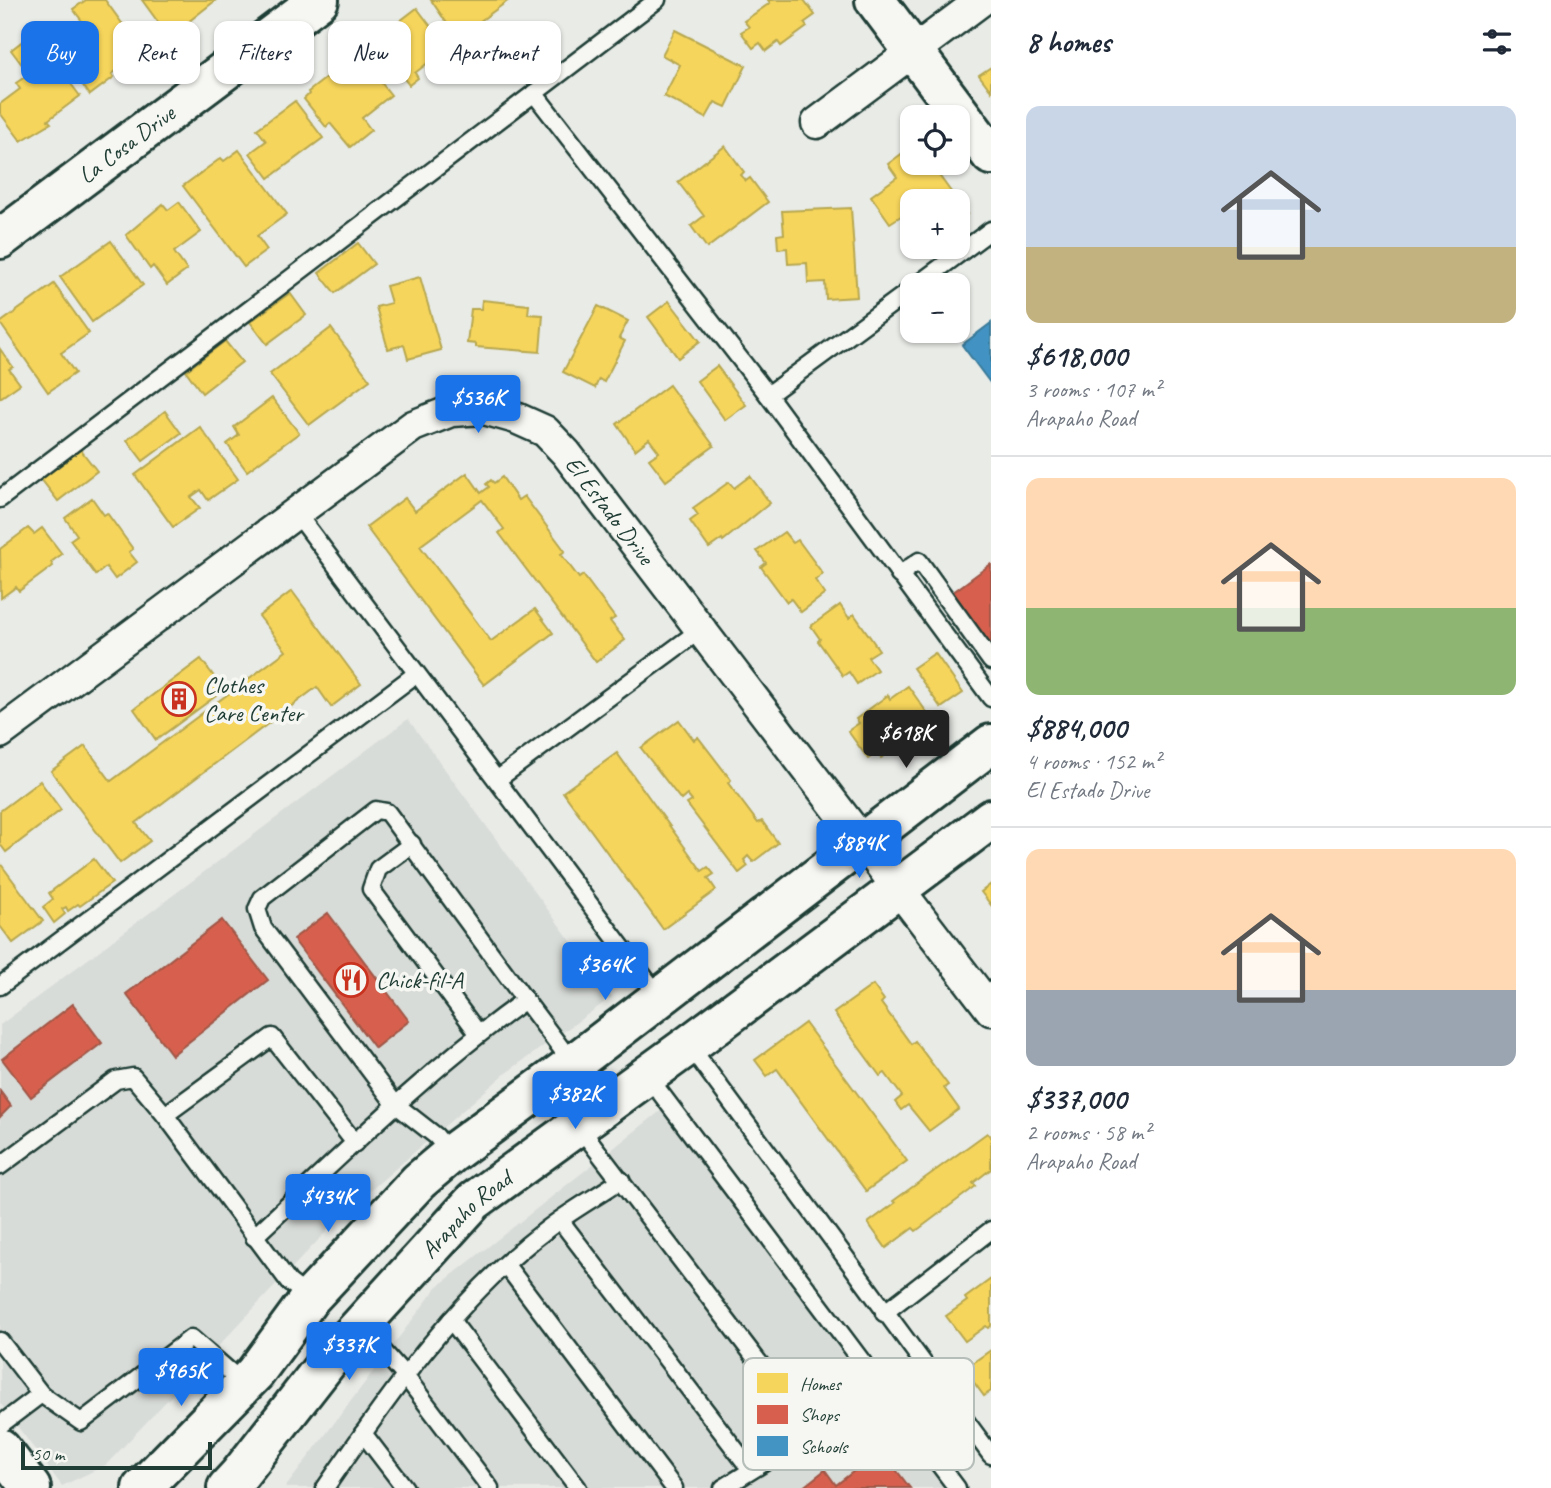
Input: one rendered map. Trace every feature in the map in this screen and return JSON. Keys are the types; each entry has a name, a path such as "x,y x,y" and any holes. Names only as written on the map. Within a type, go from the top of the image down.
{"main road":[{"name":"La Cosa Drive","path":"0,239 320,0"},
{"path":"875,0 991,155"},
{"path":"142,1488 244,1384 310,1298 419,1181 991,744"},
{"name":"Arapaho Road","path":"226,1488 328,1361 474,1201 689,1045 991,819"},
{"path":"474,1201 469,1181 485,1160 571,1098 578,1089 583,1080 573,1064"},
{"path":"310,1298 361,1326"},
{"path":"0,1448 31,1488"}],"street":[{"path":"817,124 982,0"},
{"name":"El Estado Drive","path":"0,733 295,511 413,426 451,411 484,409 506,415 545,431 566,453 991,1010"}],"lane":[{"path":"0,499 657,0"},
{"path":"534,93 768,395 991,698"},
{"path":"933,273 991,230"},
{"path":"768,395 900,298"},
{"path":"295,511 660,998"},
{"path":"899,575 919,561 991,661"},
{"path":"498,779 700,630"},
{"path":"0,986 416,674"},
{"path":"452,1154 436,1136 395,1104 263,928 257,909 262,898 376,810 387,812 412,844 573,1064"},
{"path":"412,844 378,869 371,889 478,1033"},
{"path":"254,1237 395,1104 478,1033 525,1000"},
{"path":"165,1115 272,1037 355,1143"},
{"path":"689,1045 918,1358"},
{"path":"647,1075 859,1358"},
{"path":"0,1166 116,1080 133,1077 165,1115 289,1282 310,1298"},
{"path":"578,1124 756,1358"},
{"path":"325,1488 363,1433 450,1320 506,1265 560,1220 621,1180"},
{"path":"560,1220 743,1460"},
{"path":"884,1313 991,1230"},
{"path":"506,1265 674,1488"},
{"path":"450,1320 578,1488"},
{"path":"361,1326 406,1377 490,1488"},
{"path":"0,1341 41,1394 81,1422 191,1338 244,1384"},
{"path":"0,1425 41,1394"},
{"path":"974,1432 991,1455"},
{"path":"363,1433 405,1488"},
{"path":"723,1488 751,1470"},
{"path":"943,1470 957,1488"}],"shaded area":[{"path":"408,719 612,997 506,1073 342,1215 106,1465 62,1486 0,1403 0,1025"},
{"path":"663,1109 850,1358 743,1358 743,1470 934,1470 947,1488 285,1488 437,1287"}],"building: Homes":[{"path":"86,0 105,0 120,21 113,21 113,78 90,95 82,84 99,84 99,21 82,21 73,9"},
{"path":"142,0 216,0 189,21 157,21"},
{"path":"431,0 509,0 480,21 445,21"},
{"path":"768,0 804,0 815,15 804,23 807,27 781,46 778,42 766,51 760,43 753,48 741,32 749,27 744,21 770,3"},
{"path":"417,8 427,21 425,65 415,73 418,78 411,83 411,21 400,21"},
{"path":"675,30 746,66 726,107 715,102 706,118 664,96 680,65 662,55"},
{"path":"21,42 21,63 11,50"},
{"path":"991,67 991,91 979,75"},
{"path":"328,76 328,84 382,84 391,95 362,118 371,130 350,147 330,123 326,127 304,99 308,92"},
{"path":"21,80 21,84 71,84 80,96 48,120 51,123 21,141 0,113 0,104 20,89 16,83"},
{"path":"295,101 323,138 269,178 250,153 266,141 257,129"},
{"path":"725,146 744,172 741,175 746,181 750,178 768,202 707,248 691,226 704,216 678,182"},
{"path":"239,150 287,214 257,236 267,250 244,267 183,186 221,158 224,161"},
{"path":"900,155 900,175 939,175 949,189 900,189 900,217 890,223 871,196 897,177 888,164"},
{"path":"179,202 201,232 174,252 187,270 167,285 153,266 150,269 126,235 163,204 168,210"},
{"path":"851,208 857,297 826,299 825,282 808,283 807,263 788,264 787,248 778,249 777,235 784,234 782,211"},
{"path":"111,241 143,285 92,322 60,277"},
{"path":"358,243 374,264 335,293 319,273"},
{"path":"420,277 441,350 408,359 404,345 388,349 376,307 391,303 386,286"},
{"path":"54,284 89,333 61,353 75,373 48,392 0,323"},
{"path":"290,293 306,315 267,344 250,322"},
{"path":"482,300 529,305 528,314 543,315 540,352 476,347 476,344 467,343 471,309 481,309"},
{"path":"669,301 700,341 678,358 648,317"},
{"path":"598,306 628,321 619,338 625,341 604,382 599,379 595,388 563,372"},
{"path":"331,328 370,380 309,425 270,374"},
{"path":"225,341 242,362 202,393 186,371"},
{"path":"0,349 13,367 9,369 20,384 0,398"},
{"path":"717,366 746,405 725,420 697,381"},
{"path":"669,385 714,446 666,481 649,459 659,452 649,439 635,450 617,424"},
{"path":"272,398 299,433 247,471 227,444 239,435 234,427"},
{"path":"165,411 181,433 143,461 127,440"},
{"path":"200,427 238,479 208,500 201,490 191,497 200,508 173,527 135,475"},
{"path":"80,449 97,471 58,501 41,479"},
{"path":"467,473 481,493 489,487 486,484 491,480 494,483 502,477 518,500 524,496 565,551 561,554 579,578 583,575 615,618 610,621 625,640 596,662 499,533 504,529 482,500 420,546 491,641 535,609 553,633 484,685 366,527 405,498 415,511"},
{"path":"750,476 770,503 723,541 722,539 709,548 690,521 698,515 693,508 729,482 734,488"},
{"path":"92,498 104,515 107,513 133,549 129,552 137,562 115,579 106,567 96,575 70,540 77,535 65,518"},
{"path":"28,528 34,534 42,528 62,554 51,562 53,566 19,591 16,587 1,598 0,549"},
{"path":"784,532 793,543 798,540 823,574 815,580 825,594 801,612 791,599 787,602 761,567 766,563 757,551"},
{"path":"292,591 361,684 331,707 317,687 136,823 150,841 120,863 51,771 85,746 111,781 286,651 259,616"},
{"path":"840,605 849,618 854,614 879,650 868,657 877,670 857,684 849,672 843,676 818,641 820,639 811,626"},
{"path":"935,653 963,693 941,708 913,668"},
{"name":"Clothes Care Center","path":"201,659 224,690 156,740 134,709"},
{"path":"908,686 928,714 912,726 917,732 881,758 877,753 868,759 848,731 859,723 856,719 888,695 890,699"},
{"path":"679,720 694,740 698,737 731,780 728,783 758,823 762,821 778,843 753,862 748,856 744,860 748,866 739,873 687,804 692,801 687,795 681,800 641,748"},
{"path":"617,753 702,871 708,867 714,874 708,878 716,890 663,929 563,792"},
{"path":"40,781 61,810 6,852 0,844 0,811"},
{"path":"94,859 112,883 80,906 78,904 68,911 66,907 62,909 65,914 54,923 43,907 53,899 49,893"},
{"path":"0,863 43,921 13,943 0,926"},
{"path":"991,884 991,905 981,892"},
{"path":"873,985 884,1000 881,1003 911,1044 915,1041 948,1085 944,1088 959,1109 929,1131 908,1105 901,1110 895,1102 902,1096 885,1073 880,1076 834,1013"},
{"path":"805,1023 907,1161 866,1191 777,1069 767,1076 755,1060"},
{"path":"987,1133 991,1137 991,1169 973,1183 976,1186 916,1231 913,1228 886,1248 868,1223 895,1203 893,1201"},
{"path":"991,1279 991,1326 986,1326 965,1341 946,1316"},
{"path":"991,1350 991,1391 984,1396 974,1382 974,1362"}],"building: Shops":[{"path":"991,564 991,645 952,593"},
{"name":"Chick-fil-A","path":"328,913 409,1021 375,1048 293,939"},
{"path":"222,920 268,980 172,1055 126,994"},
{"path":"73,1004 102,1043 31,1097 2,1059"},
{"path":"0,1091 11,1106 0,1117"},
{"path":"825,1470 836,1485 855,1470 896,1470 910,1488 802,1488"}],"building: Schools":[{"path":"991,323 991,384 962,345 970,343 970,339"}],"place":[{"name":"Clothes Care Center","path":"179,699"},
{"name":"Chick-fil-A","path":"351,980"}]}
